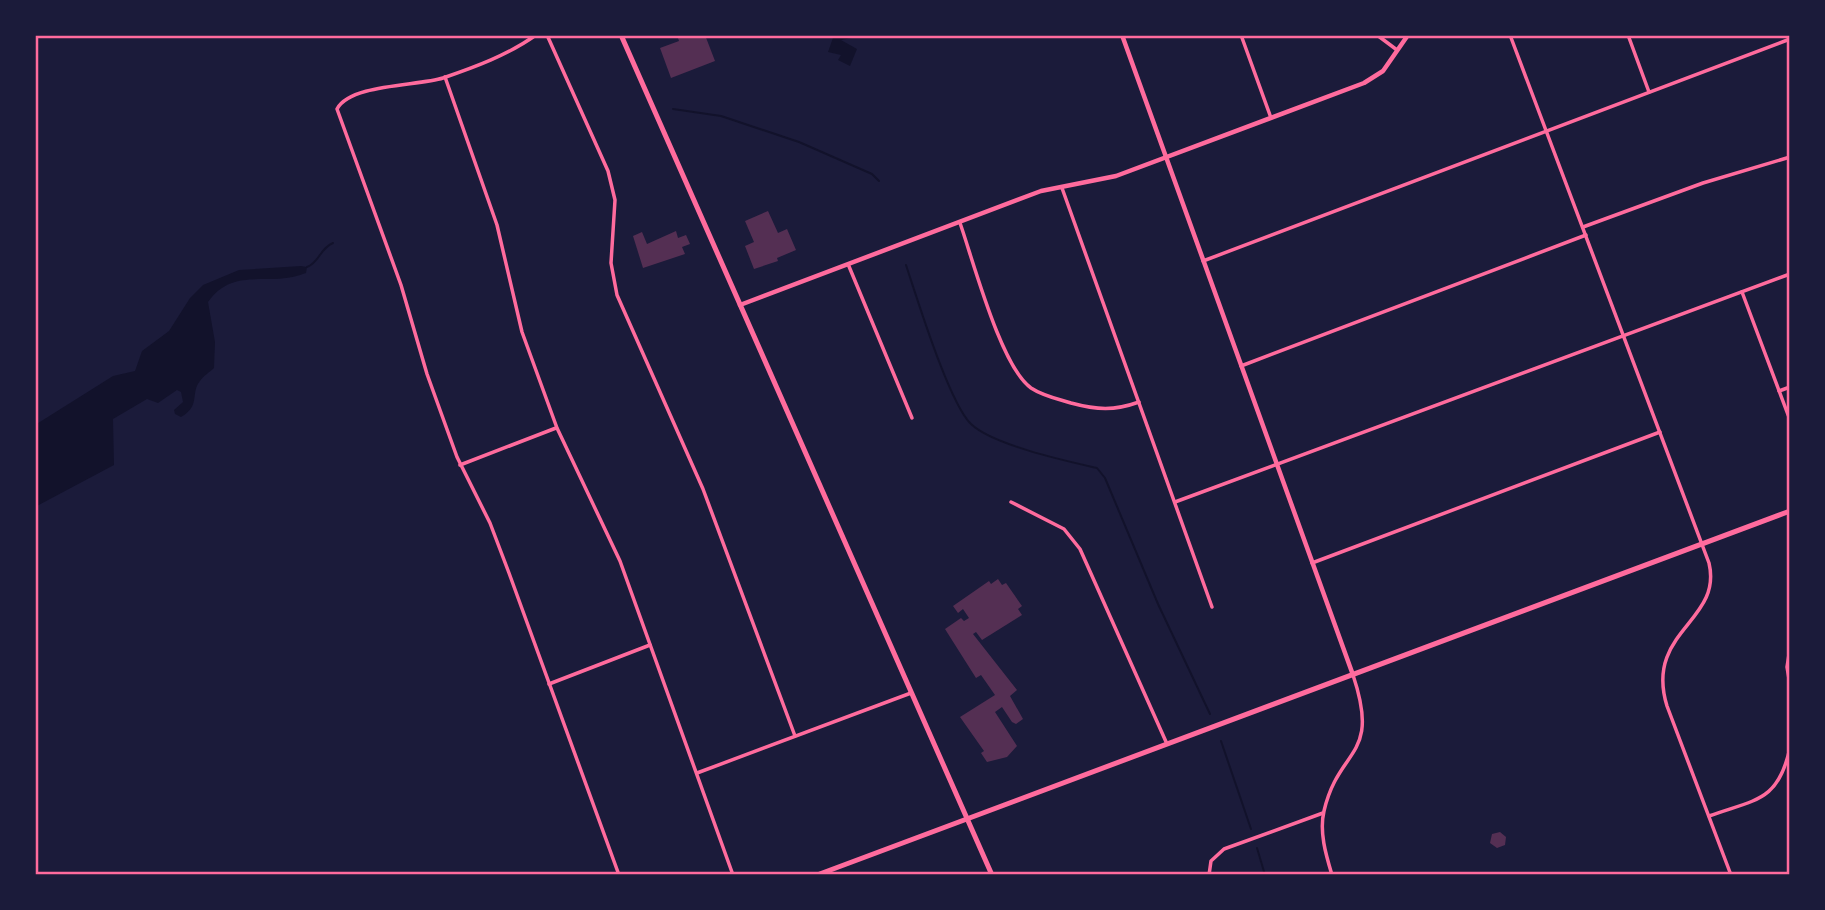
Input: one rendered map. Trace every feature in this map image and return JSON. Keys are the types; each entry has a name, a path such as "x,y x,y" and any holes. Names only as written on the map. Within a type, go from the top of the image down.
{"main road":[{"path":"621,35 992,875"},
{"path":"817,875 1168,746 1790,511"}],"street":[{"path":"536,35 501,56 445,77 356,96 338,105 337,112 401,285 427,374 460,465 490,523 619,875"},
{"path":"547,35 608,172 615,200 611,263 617,295 703,489 795,736"},
{"path":"1122,35 1363,708 1362,735 1358,747 1332,786 1323,813 1324,845 1332,875"},
{"path":"1241,35 1271,118"},
{"path":"1377,35 1397,51"},
{"path":"740,305 1061,186 1116,176 1375,78 1408,35"},
{"path":"1510,35 1712,575 1710,589 1667,653 1661,678 1667,706 1731,875"},
{"path":"1628,35 1649,92"},
{"path":"1203,261 1790,39"},
{"path":"445,77 498,225 516,314 557,428 611,541 733,875"},
{"path":"1583,227 1703,183 1790,157"},
{"path":"1061,186 1212,607"},
{"path":"960,223 1008,357 1023,380 1045,395 1091,409 1111,410 1139,402"},
{"path":"1241,366 1586,235"},
{"path":"848,264 912,418"},
{"path":"1175,502 1790,274"},
{"path":"1742,292 1790,420"},
{"path":"1779,391 1790,387"},
{"path":"460,465 557,428"},
{"path":"1312,563 1660,432"},
{"path":"1012,502 1064,529 1080,549 1168,746"},
{"path":"549,684 650,645"},
{"path":"1790,648 1787,667 1790,685"},
{"path":"697,773 912,692"},
{"path":"1709,816 1768,793 1782,776 1790,748"},
{"path":"1209,875 1212,862 1224,849 1323,813"}],"shaded area":[{"path":"834,35 867,35 841,40 857,49 850,66 838,60 841,55 828,52"},
{"path":"307,267 306,273 279,279 241,281 218,291 208,302 215,342 214,368 197,386 193,404 187,413 181,417 175,414 174,410 183,402 181,392 177,390 158,403 147,399 113,419 114,465 35,507 35,425 113,376 135,371 142,351 169,331 190,298 203,285 239,270"}],"building":[{"path":"677,35 705,35 715,61 671,78 660,48 679,41"},
{"path":"768,211 778,233 787,229 796,250 777,258 778,261 754,269 745,246 754,242 745,221"},
{"path":"676,231 678,238 686,235 690,244 682,247 685,254 643,268 633,236 642,232 647,244"},
{"path":"998,579 1002,585 1006,583 1022,606 1018,609 1022,615 982,640 976,632 973,634 1017,690 1010,696 1023,719 1016,724 1012,722 1002,707 995,712 1017,746 1007,757 987,762 981,753 984,751 960,717 995,695 981,675 976,678 945,629 961,618 964,621 969,618 963,609 958,613 953,606 989,581 991,584"},
{"path":"1500,832 1506,837 1505,845 1497,848 1490,843 1492,834"}],"waterway":[{"path":"673,109 721,116 799,142 872,174 879,181"},
{"path":"307,267 333,243"},
{"path":"906,265 944,373 953,395 971,424 981,432 1012,445 1097,468 1105,478 1158,604 1210,714"},
{"path":"1221,741 1251,829"},
{"path":"1257,848 1265,875"}]}
